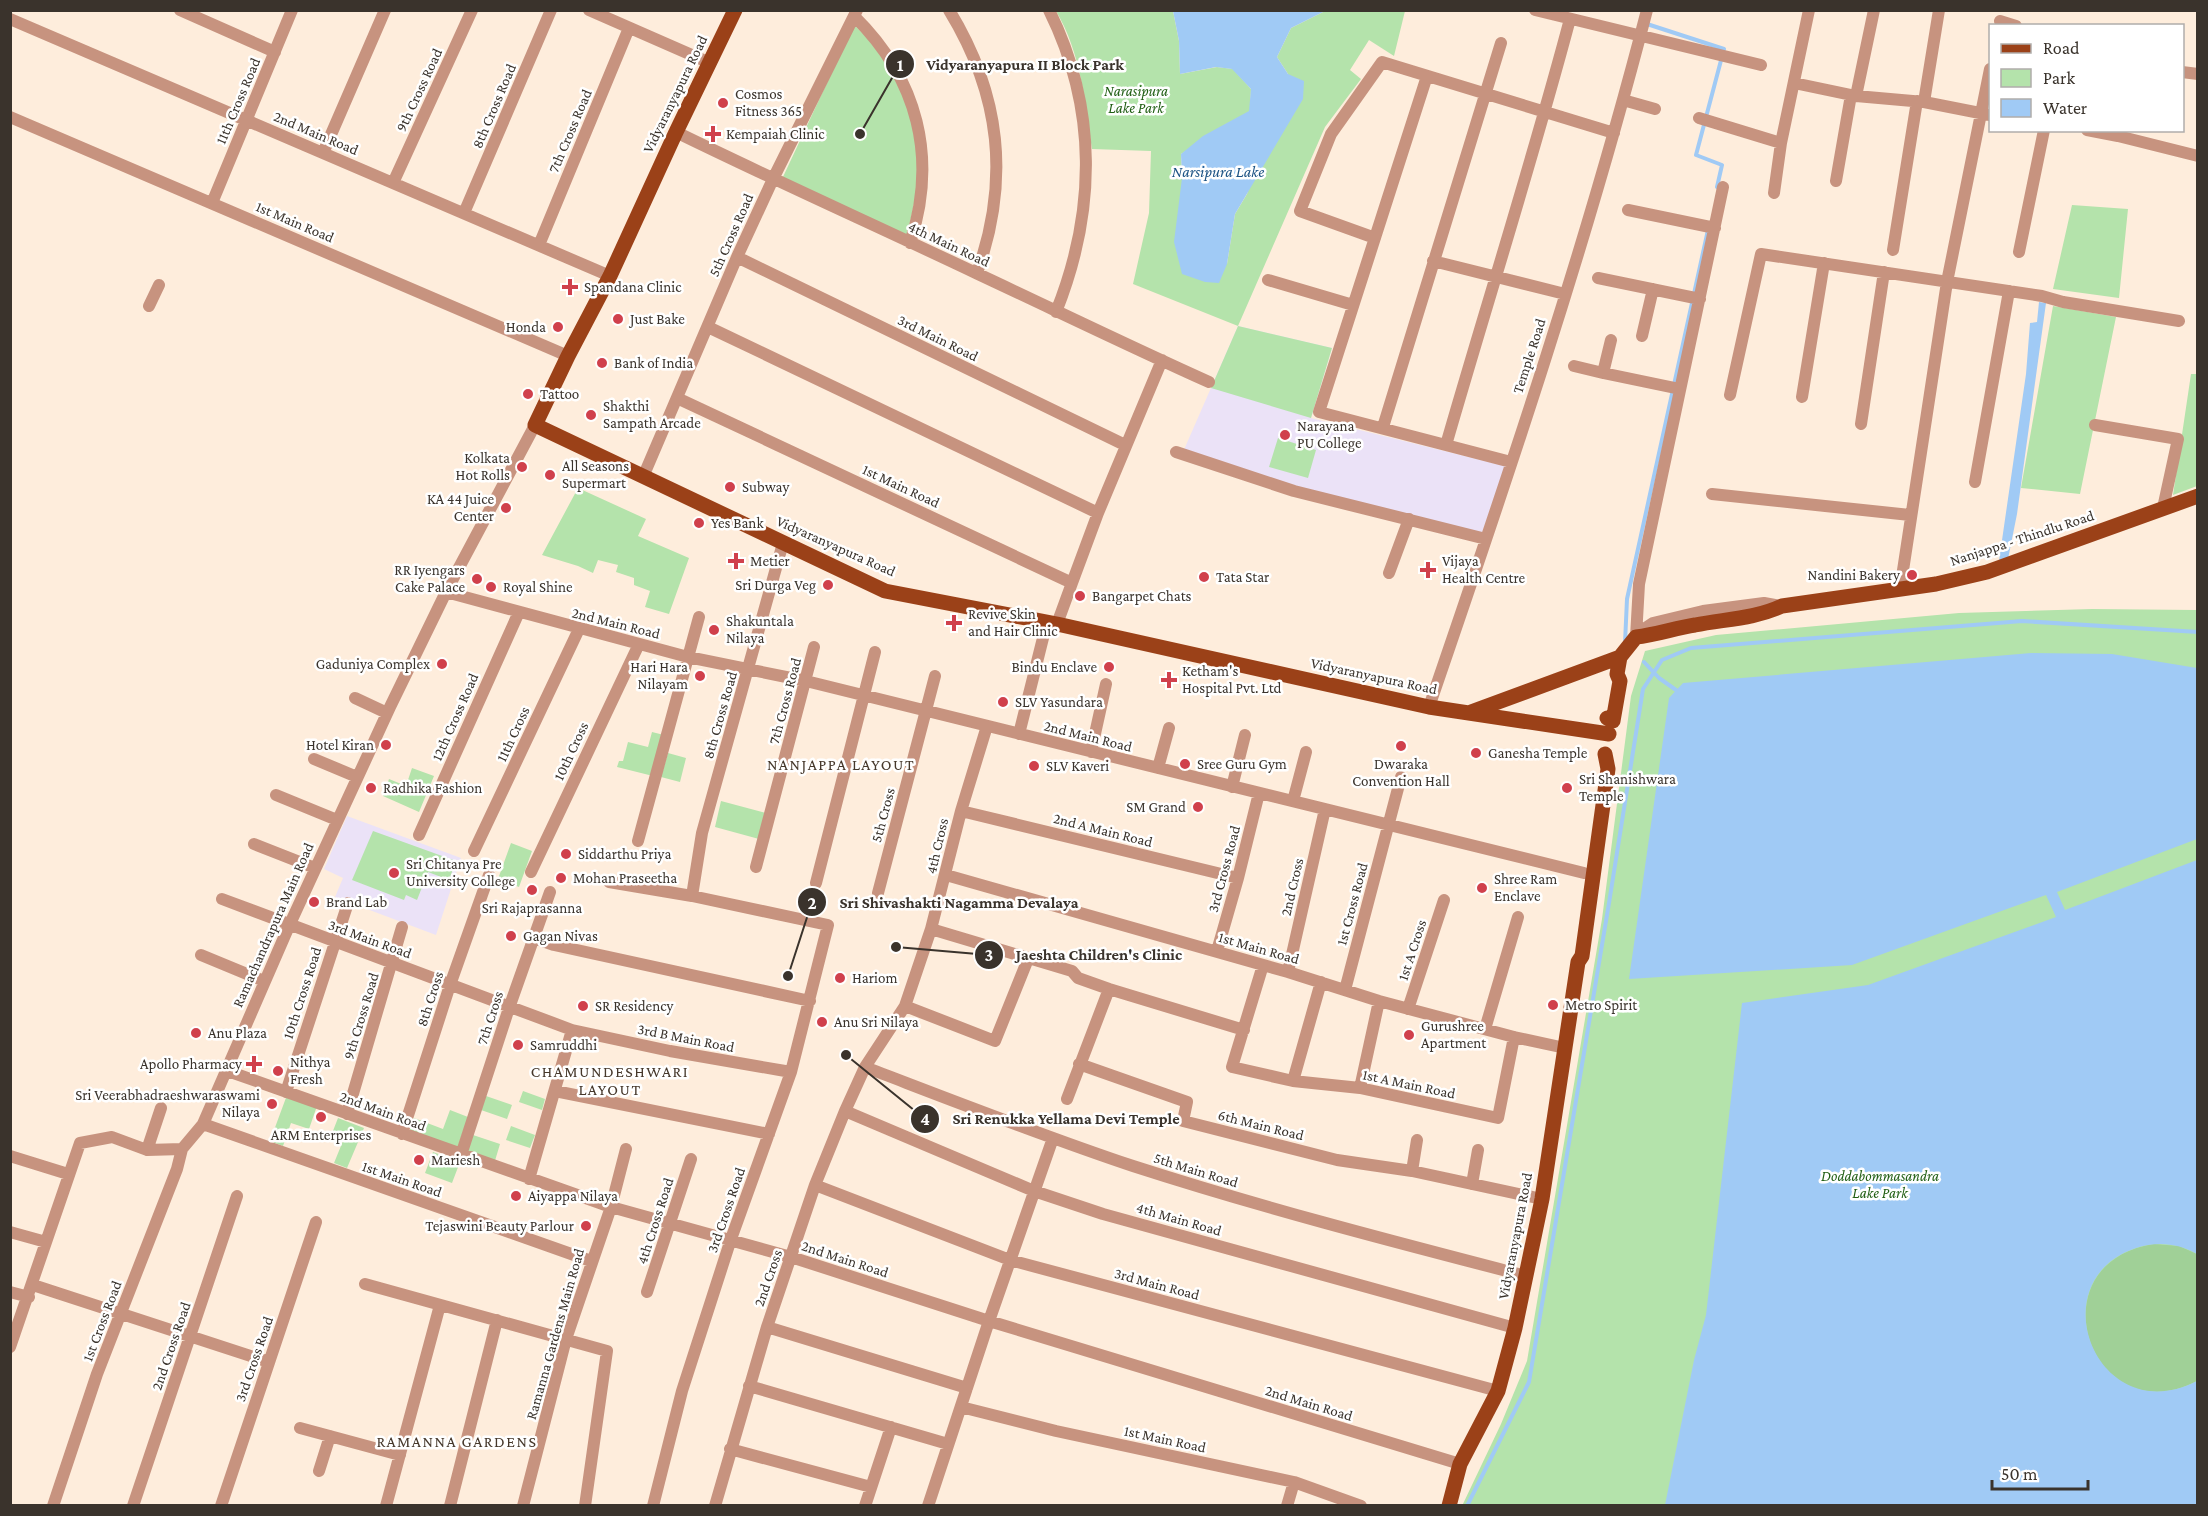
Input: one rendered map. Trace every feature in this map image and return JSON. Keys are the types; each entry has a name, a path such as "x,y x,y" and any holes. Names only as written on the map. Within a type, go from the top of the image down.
{"main road":[{"name":"Vidyaranyapura Road","path":"735,10 610,276 535,425 885,591 1052,623 1469,714 1609,734 1605,754 1598,768 1574,954 1578,962"},
{"name":"Nanjappa - Thindlu Road","path":"1636,637 1696,624 1764,615 1782,606 1900,590 1988,572 2198,496"},
{"path":"1609,734 1607,718 1613,721 1620,681 1617,674 1620,657 1636,637"},
{"path":"1469,714 1620,657"},
{"name":"Vidyaranyapura Road","path":"1449,1506 1460,1464 1498,1391 1515,1328 1542,1199 1578,962 1582,956 1608,769 1605,754"}],"street":[{"path":"180,10 275,52"},
{"name":"11th Cross Road","path":"212,203 292,10"},
{"path":"323,153 385,10"},
{"name":"9th Cross Road","path":"393,183 472,10"},
{"name":"8th Cross Road","path":"464,213 551,10"},
{"path":"589,10 710,63"},
{"path":"950,10 981,73 993,117 996,140 997,174 994,208 977,273"},
{"path":"1048,10 1074,75 1083,119 1086,154 1086,182 1080,235 1066,287 1056,312"},
{"path":"1535,10 1578,17 1761,65"},
{"path":"1774,193 1781,143 1809,10"},
{"path":"1836,181 1874,10"},
{"path":"1893,250 1939,10"},
{"name":"Temple Road","path":"1429,706 1565,294 1614,133 1646,13"},
{"path":"855,14 890,59 907,92 916,118 922,146 923,186 916,225 910,243"},
{"name":"5th Cross Road","path":"642,477 737,257 855,14"},
{"path":"1446,445 1545,112 1578,17"},
{"name":"2nd Main Road","path":"10,18 610,276"},
{"name":"7th Cross Road","path":"539,245 629,28"},
{"path":"1383,427 1501,43"},
{"path":"1375,238 1300,211 1331,134 1382,62 1614,133"},
{"path":"1427,76 1319,412 1511,462"},
{"path":"1900,590 1947,282 1986,114 1989,80"},
{"path":"1794,83 1854,95 1921,102 1986,114"},
{"path":"1623,100 1655,109"},
{"name":"1st Main Road","path":"10,117 568,356"},
{"path":"1704,119 1781,143"},
{"name":"4th Main Road","path":"676,132 1209,382"},
{"path":"2019,252 2043,132"},
{"path":"2097,132 2198,156"},
{"path":"1636,637 1639,584 1675,388 1711,227 1723,188"},
{"path":"1628,210 1711,227"},
{"path":"1730,395 1761,254 2042,296 2063,302 2179,321"},
{"name":"3rd Main Road","path":"737,257 1125,446"},
{"path":"1433,261 1565,294"},
{"path":"1802,398 1824,263"},
{"path":"1861,424 1884,272"},
{"path":"1598,278 1695,298"},
{"path":"1268,280 1353,305"},
{"path":"150,306 159,285"},
{"path":"1642,336 1653,289"},
{"path":"1975,482 2009,291"},
{"path":"708,327 1098,513"},
{"path":"1603,373 1611,340"},
{"path":"1019,734 1052,623 1072,583 1125,446 1162,360"},
{"path":"1574,366 1675,388"},
{"name":"1st Main Road","path":"677,398 1072,583"},
{"name":"Ramachandrapura Main Road","path":"182,1149 203,1124 264,981 387,713 446,592 535,425"},
{"path":"2095,425 2178,439 2163,508"},
{"path":"1176,452 1294,491 1486,539"},
{"path":"1712,494 1910,515"},
{"path":"1389,573 1409,519"},
{"name":"8th Cross Road","path":"692,896 702,833 783,543"},
{"name":"2nd Main Road","path":"446,592 688,657 806,681 1584,873"},
{"name":"12th Cross Road","path":"419,835 519,612"},
{"path":"638,840 699,617"},
{"name":"11th Cross","path":"474,851 579,629"},
{"name":"10th Cross","path":"531,872 639,644"},
{"name":"7th Cross Road","path":"756,867 814,647"},
{"path":"816,883 875,652"},
{"name":"5th Cross","path":"878,892 935,676"},
{"path":"1091,752 1106,684"},
{"path":"355,698 387,713"},
{"name":"4th Cross","path":"866,1067 905,1006 932,929 961,811 987,726"},
{"path":"1158,768 1169,728"},
{"path":"1232,787 1245,735"},
{"path":"1293,801 1306,752"},
{"path":"314,759 357,777"},
{"path":"1388,825 1401,777"},
{"name":"3rd Cross Road","path":"1217,951 1259,793"},
{"path":"276,795 337,820"},
{"name":"2nd Cross","path":"1288,972 1325,809"},
{"name":"2nd A Main Road","path":"961,811 1238,878"},
{"name":"1st Cross Road","path":"1345,990 1388,825"},
{"path":"254,844 315,868"},
{"name":"8th Cross","path":"402,1134 489,874"},
{"name":"1st Main Road","path":"946,875 1263,964 1378,1001 1565,1048"},
{"path":"609,882 692,896"},
{"name":"7th Cross","path":"461,1155 550,892"},
{"name":"3rd Cross Road","path":"653,1506 682,1391 731,1239 791,1072 828,925 692,896"},
{"name":"3rd Main Road","path":"222,899 509,1008"},
{"name":"1st A Cross","path":"1408,1009 1444,900"},
{"name":"10th Cross Road","path":"286,1092 348,903"},
{"path":"1485,1029 1518,917"},
{"name":"9th Cross Road","path":"347,1114 402,927"},
{"path":"932,929 1072,971 1078,978 1109,989 1244,1030 1263,964"},
{"path":"534,938 554,945 810,1001"},
{"path":"201,955 264,981"},
{"path":"905,1006 995,1041 1028,959"},
{"path":"1293,1081 1321,982"},
{"path":"1067,1099 1109,989"},
{"path":"1360,1088 1378,1001"},
{"name":"3rd B Main Road","path":"509,1008 572,1030 670,1051 791,1072"},
{"path":"529,1179 572,1030"},
{"name":"1st A Main Road","path":"1244,1030 1232,1067 1293,1081 1360,1088 1498,1118 1514,1037"},
{"name":"6th Main Road","path":"1079,1064 1187,1102 1183,1121 1338,1160 1412,1171 1542,1199"},
{"name":"2nd Cross","path":"715,1506 767,1327 815,1185 845,1111 866,1067"},
{"name":"5th Main Road","path":"866,1067 1053,1138 1254,1203 1526,1276"},
{"name":"2nd Main Road","path":"225,1070 611,1207 791,1257 989,1321 1460,1464"},
{"path":"555,1091 769,1134"},
{"path":"147,1150 161,1108"},
{"name":"4th Main Road","path":"845,1111 1034,1191 1103,1214 1515,1328"},
{"name":"1st Main Road","path":"203,1124 591,1261"},
{"path":"10,1347 80,1143 112,1137 147,1150 182,1149"},
{"path":"928,1506 1053,1138"},
{"path":"1412,1171 1417,1140"},
{"name":"1st Cross Road","path":"53,1506 97,1374 177,1170 182,1149"},
{"path":"611,1207 627,1149"},
{"path":"1472,1184 1478,1150"},
{"path":"10,1156 68,1174"},
{"name":"4th Cross Road","path":"647,1292 691,1159"},
{"name":"3rd Main Road","path":"815,1185 1010,1260 1498,1391"},
{"name":"2nd Cross Road","path":"133,1506 237,1196"},
{"name":"Ramanna Gardens Main Road","path":"523,1506 566,1339 611,1207"},
{"name":"3rd Cross Road","path":"221,1506 316,1222"},
{"path":"10,1232 46,1242"},
{"path":"364,1284 607,1351 585,1506"},
{"path":"10,1292 31,1291 120,1314 269,1362"},
{"path":"386,1506 440,1305"},
{"path":"450,1506 496,1320"},
{"path":"767,1327 967,1388"},
{"path":"749,1386 948,1444"},
{"name":"1st Main Road","path":"961,1407 1056,1431 1294,1482 1345,1503 1361,1506"},
{"path":"865,1506 891,1427"},
{"path":"300,1428 400,1455"},
{"path":"319,1471 330,1436"},
{"path":"730,1449 871,1487"},
{"path":"1287,1506 1294,1482"}],"shaded area":[{"name":"Narayana PU College","path":"1238,326 1332,348 1311,418 1505,466 1481,536 1286,483 1183,452"},
{"name":"Sri Chitanya Pre University College","path":"347,816 461,858 436,935 335,897 343,878 324,869"}],"green space":[{"name":"Narasipura Lake Park","path":"1056,11 1173,11 1179,41 1180,74 1217,67 1233,69 1251,89 1250,111 1181,154 1182,178 1227,264 1235,214 1247,194 1288,74 1277,57 1291,28 1325,11 1405,11 1394,56 1369,40 1350,70 1361,79 1325,127 1238,326 1133,284 1149,213 1151,151 1092,149 1077,61"},
{"path":"854,25 867,37 896,77 914,124 919,181 907,236 782,179"},
{"path":"2072,205 2128,209 2119,298 2053,289"},
{"path":"2053,306 2116,317 2080,494 2021,488"},
{"path":"1238,326 1332,348 1311,418 1211,388"},
{"path":"2191,374 2197,374 2197,486 2173,495"},
{"path":"1278,438 1316,450 1308,478 1269,467"},
{"path":"578,488 646,519 638,536 689,558 669,614 645,607 650,591 634,585 634,578 616,572 618,565 598,560 593,573 542,555"},
{"name":"Doddabommasandra Lake Park","path":"2092,609 2197,610 2197,1505 1462,1506 1501,1424 1527,1361 1602,919 1631,696 1645,651 1716,635 1959,613"},
{"path":"652,732 664,735 653,776 617,767 619,761 623,761 628,742 648,747"},
{"path":"668,753 686,758 680,782 661,777"},
{"path":"412,768 434,776 419,812 383,796 389,779 406,786"},
{"path":"721,801 766,813 759,839 715,827"},
{"path":"373,831 456,861 449,880 428,872 417,900 406,895 404,900 352,880"},
{"path":"511,843 532,851 519,887 498,879"},
{"path":"523,1091 545,1099 542,1110 519,1102"},
{"path":"287,1095 317,1106 309,1129 291,1123 283,1146 270,1141"},
{"path":"486,1096 512,1105 507,1119 481,1110"},
{"path":"450,1110 468,1117 457,1149 409,1132 414,1118 443,1129"},
{"path":"338,1118 364,1128 347,1168 334,1163 343,1141 331,1136"},
{"path":"511,1126 535,1135 530,1148 506,1140"},
{"path":"473,1135 500,1144 494,1164 466,1154"},
{"path":"433,1152 460,1162 452,1183 425,1173"},
{"path":"2154,1244 2179,1246 2197,1254 2197,1381 2159,1392 2128,1385 2104,1367 2090,1340 2086,1310 2094,1281 2116,1258"}],"water":[{"name":"Narsipura Lake","path":"1173,11 1325,11 1291,28 1277,57 1288,74 1304,81 1303,99 1235,214 1227,264 1219,283 1205,282 1182,274 1174,242 1182,178 1181,154 1203,136 1249,111 1251,89 1232,69 1216,67 1180,74 1179,41"},
{"path":"2039,302 2046,303 2017,514 2008,559 1999,561 2026,374 2030,323 2037,322"},
{"name":"Doddabommasandra Lake Park","path":"2031,653 2112,654 2197,668 2197,839 2057,892 2065,910 2197,860 2197,1254 2183,1247 2151,1244 2136,1248 2106,1265 2090,1290 2086,1318 2092,1346 2108,1370 2132,1386 2162,1391 2197,1381 2197,1505 1665,1505 1694,1360 1706,1315 1742,1003 1868,985 2056,917 2046,895 1852,965 1629,979 1669,698 1683,683"}],"waterway":[{"path":"1647,24 1724,49 1696,155 1722,165 1717,187"},
{"path":"1625,643 1627,599 1708,230"},
{"path":"1467,1506 1529,1382 1643,689 1662,660 1691,648 2022,621 2198,632"},
{"path":"1644,662 1659,678 1676,690"}],"place":[{"name":"Cosmos Fitness 365","path":"723,103"},
{"name":"Kempaiah Clinic","path":"713,134"},
{"name":"Vidyaranyapura II Block Park","path":"860,134"},
{"name":"Spandana Clinic","path":"570,287"},
{"name":"Just Bake","path":"618,319"},
{"name":"Honda","path":"558,327"},
{"name":"Bank of India","path":"602,363"},
{"name":"Tattoo","path":"528,394"},
{"name":"Shakthi Sampath Arcade","path":"591,415"},
{"name":"Narayana PU College","path":"1285,435"},
{"name":"Kolkata Hot Rolls","path":"522,467"},
{"name":"All Seasons Supermart","path":"550,475"},
{"name":"Subway","path":"730,487"},
{"name":"KA 44 Juice Center","path":"506,508"},
{"name":"Yes Bank","path":"699,523"},
{"name":"Metier","path":"736,561"},
{"name":"Vijaya Health Centre","path":"1428,570"},
{"name":"Nandini Bakery","path":"1912,575"},
{"name":"Tata Star","path":"1204,577"},
{"name":"RR Iyengars Cake Palace","path":"477,579"},
{"name":"Sri Durga Veg","path":"828,585"},
{"name":"Royal Shine","path":"491,587"},
{"name":"Bangarpet Chats","path":"1080,596"},
{"name":"Revive Skin and Hair Clinic","path":"954,623"},
{"name":"Shakuntala Nilaya","path":"714,630"},
{"name":"Gaduniya Complex","path":"442,664"},
{"name":"Bindu Enclave","path":"1109,667"},
{"name":"Hari Hara Nilayam","path":"700,676"},
{"name":"Ketham's Hospital Pvt. Ltd","path":"1169,680"},
{"name":"SLV Yasundara","path":"1003,702"},
{"name":"Hotel Kiran","path":"386,745"},
{"name":"Dwaraka Convention Hall","path":"1401,746"},
{"name":"Ganesha Temple","path":"1476,753"},
{"name":"Sree Guru Gym","path":"1185,764"},
{"name":"SLV Kaveri","path":"1034,766"},
{"name":"Radhika Fashion","path":"371,788"},
{"name":"Sri Shanishwara Temple","path":"1567,788"},
{"name":"SM Grand","path":"1198,807"},
{"name":"Siddarthu Priya","path":"566,854"},
{"name":"Sri Chitanya Pre University College","path":"394,873"},
{"name":"Mohan Praseetha","path":"561,878"},
{"name":"Shree Ram Enclave","path":"1482,888"},
{"name":"Sri Rajaprasanna","path":"532,890"},
{"name":"Brand Lab","path":"314,902"},
{"name":"Gagan Nivas","path":"511,936"},
{"name":"Jaeshta Children's Clinic","path":"896,947"},
{"name":"Sri Shivashakti Nagamma Devalaya","path":"788,976"},
{"name":"Hariom","path":"840,978"},
{"name":"Metro Spirit","path":"1553,1005"},
{"name":"SR Residency","path":"583,1006"},
{"name":"Anu Sri Nilaya","path":"822,1022"},
{"name":"Anu Plaza","path":"196,1033"},
{"name":"Gurushree Apartment","path":"1409,1035"},
{"name":"Samruddhi","path":"518,1045"},
{"name":"Sri Renukka Yellama Devi Temple","path":"846,1055"},
{"name":"Apollo Pharmacy","path":"254,1064"},
{"name":"Nithya Fresh","path":"278,1071"},
{"name":"Sri Veerabhadraeshwaraswami Nilaya","path":"272,1104"},
{"name":"ARM Enterprises","path":"321,1117"},
{"name":"Mariesh","path":"419,1160"},
{"name":"Aiyappa Nilaya","path":"516,1196"},
{"name":"Tejaswini Beauty Parlour","path":"586,1226"}],"district":[{"name":"NANJAPPA LAYOUT","path":"841,764"},
{"name":"CHAMUNDESHWARI LAYOUT","path":"610,1080"},
{"name":"RAMANNA GARDENS","path":"457,1441"}]}
